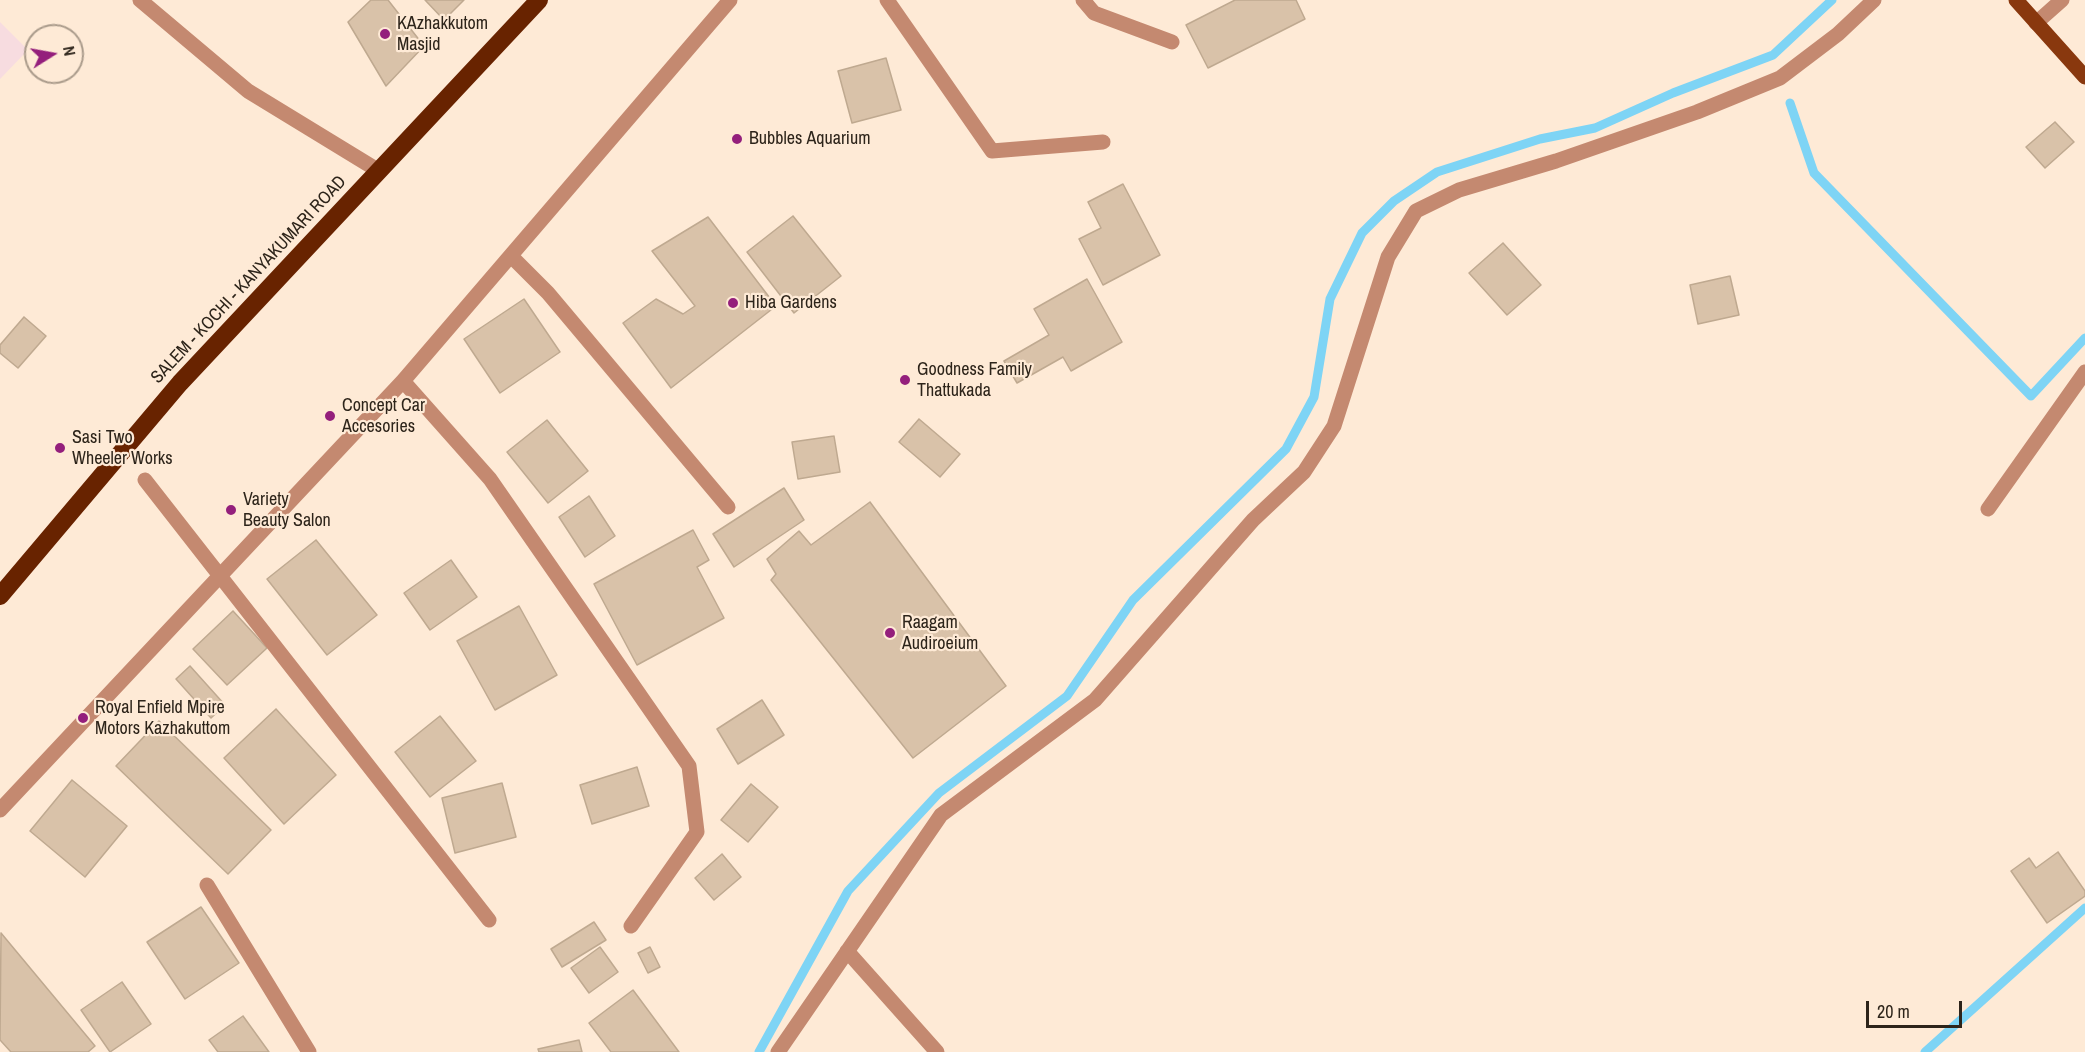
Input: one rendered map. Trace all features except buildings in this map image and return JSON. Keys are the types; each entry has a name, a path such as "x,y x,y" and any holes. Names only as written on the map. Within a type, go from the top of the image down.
{"highway":[{"name":"SALEM - KOCHI - KANYAKUMARI ROAD","path":"0,596 180,383 539,0"}],"main road":[{"path":"2016,0 2085,77"}],"street":[{"path":"140,0 248,91 379,171"},
{"path":"0,810 404,381 730,0"},
{"path":"887,0 992,151 1103,142"},
{"path":"1083,0 1094,14 1172,42"},
{"path":"778,1052 941,815 1095,700 1253,520 1304,472 1334,426 1388,257 1416,211 1459,190 1556,162 1697,112 1780,78 1838,34 1874,0"},
{"path":"2036,23 2062,0"},
{"path":"511,256 548,293 728,507"},
{"path":"1988,509 2085,372"},
{"path":"404,381 490,479 689,766 697,832 631,926"},
{"path":"145,480 489,920"},
{"path":"207,885 309,1052"},
{"path":"847,951 937,1052"}],"shaded area":[{"path":"0,22 24,46 24,54 0,79"}],"waterway":[{"path":"759,1052 848,891 939,793 1067,696 1133,600 1286,449 1314,397 1330,299 1362,233 1394,201 1437,172 1540,139 1595,128 1673,93 1773,55 1832,0"},
{"path":"1790,103 1814,173 2031,396 2085,338"},
{"path":"1925,1052 2085,908"}],"place":[{"name":"KAzhakkutom Masjid","path":"385,34"},
{"name":"Bubbles Aquarium","path":"737,139"},
{"name":"Hiba Gardens","path":"733,303"},
{"name":"Goodness Family Thattukada","path":"905,380"},
{"name":"Concept Car Accesories","path":"330,416"},
{"name":"Sasi Two Wheeler Works","path":"60,448"},
{"name":"Variety Beauty Salon","path":"231,510"},
{"name":"Raagam Audiroeium","path":"890,633"},
{"name":"Royal Enfield Mpire Motors Kazhakuttom","path":"83,718"}]}
